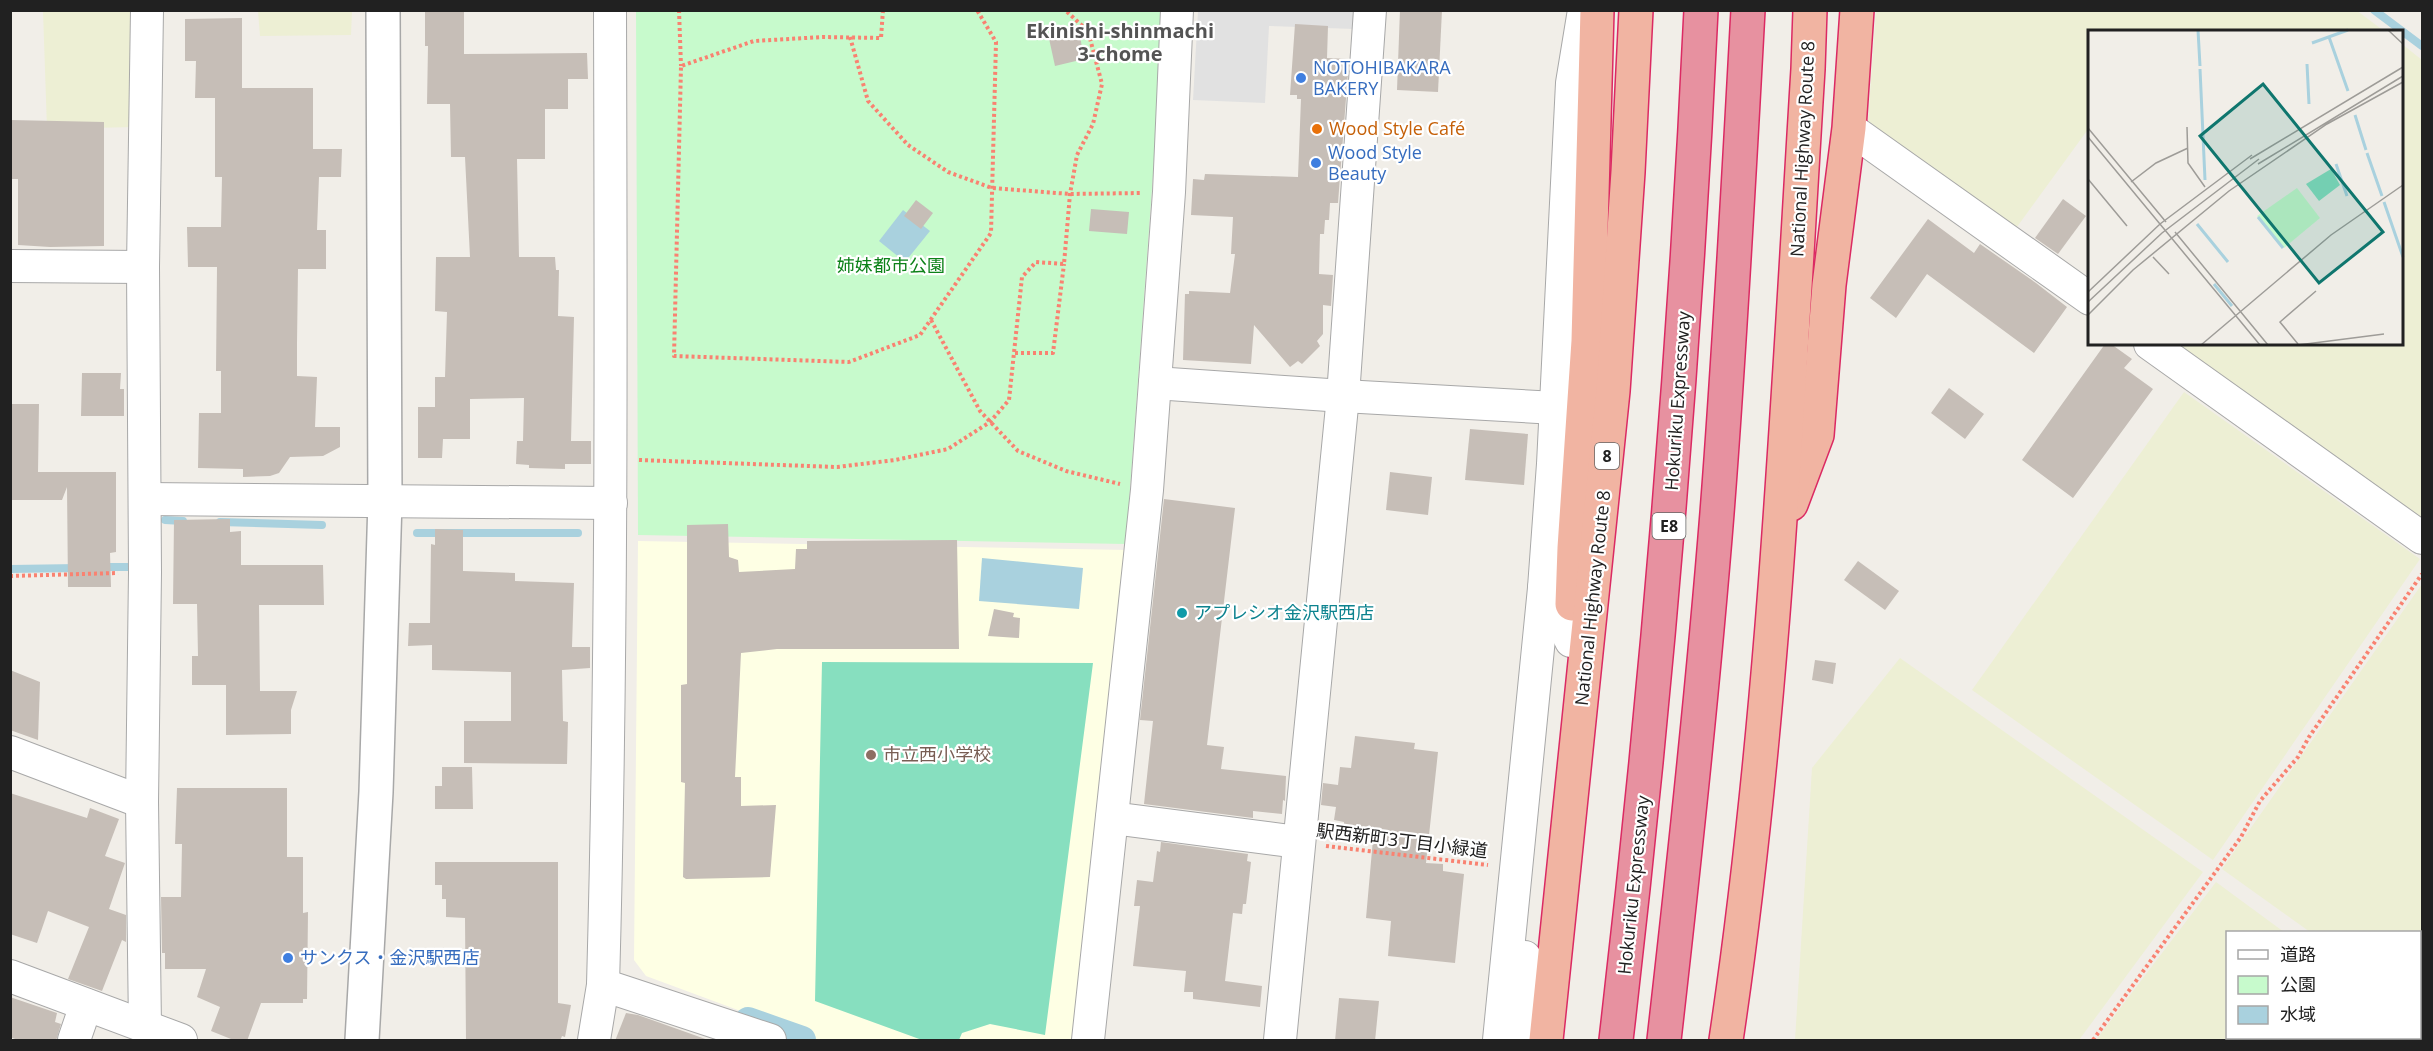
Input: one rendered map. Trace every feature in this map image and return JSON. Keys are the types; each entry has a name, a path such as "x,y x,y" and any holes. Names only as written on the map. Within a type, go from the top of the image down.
{"highway":[{"name":"8","path":"1579,740 1571,641 1574,548 1588,341 1597,10"},
{"name":"National Highway Route 8","path":"1546,1041 1579,740 1613,391 1636,10"},
{"name":"Hokuriku Expressway","path":"1616,1041 1637,864 1671,504 1694,170 1701,10"},
{"path":"1664,1041 1685,854 1717,514 1748,10"},
{"name":"National Highway Route 8","path":"1726,1041 1742,931 1764,723 1780,534 1810,10"},
{"path":"1780,534 1817,435 1829,285 1849,128 1857,10"}],"street":[{"path":"145,1027 142,802 145,572 143,267 147,10"},
{"path":"362,1041 376,792 385,501 383,10"},
{"path":"594,1041 603,985 609,753 612,459 610,10"},
{"path":"1088,1041 1147,490 1169,192 1177,10"},
{"path":"1280,1041 1344,396 1370,10"},
{"path":"1499,1041 1544,588 1556,408 1572,83 1584,10"},
{"path":"1849,128 2088,298"},
{"path":"10,266 143,267"},
{"path":"2151,345 2422,538"},
{"path":"1155,383 1556,408"},
{"path":"145,499 611,503"},
{"path":"1544,588 1571,641"},
{"path":"10,752 142,802"},
{"path":"1112,818 1298,842"},
{"path":"1509,951 1525,955 1527,1041"},
{"path":"10,976 181,1041"},
{"path":"603,985 770,1041"},
{"path":"74,1041 86,1005"}],"path":[{"path":"679,10 681,66 674,356 849,362 920,335 991,233 996,42 977,10"},
{"path":"799,10 858,10"},
{"path":"681,66 754,41 880,38 884,10"},
{"path":"1014,353 1053,354 1070,194 1077,155 1093,124 1102,84 1088,31 1065,10"},
{"path":"850,37 868,101 908,145 948,172 992,188 1070,194 1169,192"},
{"path":"612,459 837,467 948,449 990,422 1009,400 1022,277 1036,262 1064,264"},
{"path":"931,320 980,411 1018,451 1066,471 1147,490"},
{"path":"10,576 145,572"},
{"path":"2093,1041 2241,837 2260,801 2298,757 2309,737 2422,574"},
{"name":"駅西新町3丁目小緑道","path":"1298,842 1492,866"}],"shaded area":[{"path":"2356,10 2383,30 2088,30 2088,129 2014,231 1868,121 1876,11"},
{"path":"43,11 138,11 135,127 47,129"},
{"path":"258,11 352,11 351,35 260,36"},
{"path":"1198,11 1354,11 1354,29 1269,26 1265,103 1193,100"},
{"path":"2403,45 2422,60 2422,526 2171,345 2403,345"},
{"path":"2184,392 2420,559 2213,860 1972,690"},
{"name":"市立西小学校","path":"638,541 1128,550 1077,1040 819,1040 646,976 634,960"},
{"path":"2422,584 2422,1014 2421,931 2309,931 2222,869"},
{"path":"1900,658 2203,872 2079,1040 1795,1040 1812,768"},
{"path":"2216,882 2283,931 2226,931 2226,1039 2421,1039 2422,1035 2422,1040 2096,1040"}],"green space":[{"name":"姉妹都市公園","path":"636,11 1165,11 1126,544 638,535"},
{"path":"822,662 1093,663 1045,1035 990,1024 962,1033 959,1040 922,1040 815,1001"}],"water":[{"path":"903,210 930,231 905,262 879,241"},
{"path":"982,558 1083,568 1079,609 979,601"}],"building":[{"path":"425,10 464,10 464,54 587,53 588,79 568,79 568,109 545,109 545,159 517,159 519,257 555,257 556,270 559,270 558,316 574,317 571,441 591,441 591,464 565,464 565,469 529,468 529,465 516,464 517,441 523,441 524,398 470,399 470,439 443,439 442,458 418,458 418,407 435,407 435,377 445,377 447,312 435,311 436,257 470,257 465,157 451,157 450,104 427,104 428,46 425,46"},
{"path":"1400,10 1442,10 1438,92 1397,90"},
{"path":"242,18 242,88 313,88 313,149 342,149 341,177 319,177 317,230 326,230 326,269 298,269 297,343 297,376 317,377 315,427 340,427 340,447 323,456 290,457 279,473 270,476 243,477 243,469 198,468 199,413 221,413 221,371 216,371 217,267 188,267 187,227 221,227 222,177 215,177 215,98 195,98 196,61 185,61 185,19"},
{"path":"1295,24 1328,26 1327,58 1349,59 1338,203 1330,203 1329,220 1325,220 1324,234 1320,234 1319,274 1333,275 1331,306 1323,305 1323,334 1317,341 1320,346 1302,364 1298,361 1290,367 1254,325 1251,364 1183,360 1185,294 1189,294 1189,291 1230,293 1235,254 1231,254 1233,217 1191,215 1193,179 1204,180 1205,174 1298,177 1301,99 1297,99 1297,95 1290,95"},
{"path":"1079,27 1083,56 1079,57 1080,60 1055,66 1048,34 1053,33 1052,31"},
{"path":"10,120 104,122 104,246 18,245 18,179 10,179"},
{"path":"2063,199 2086,216 2058,254 2035,238"},
{"path":"916,200 933,213 921,229 904,216"},
{"path":"1091,209 1129,212 1127,234 1089,231"},
{"path":"1928,219 1974,253 1980,244 2067,307 2034,353 1927,274 1896,318 1870,298"},
{"path":"2104,345 2112,345 2132,359 2124,368 2153,389 2073,498 2022,460"},
{"path":"82,373 121,373 120,389 124,389 124,416 81,416"},
{"path":"1949,388 1984,414 1965,439 1931,413"},
{"path":"10,404 39,404 38,472 116,472 116,552 110,553 111,587 68,587 67,487 62,500 10,500"},
{"path":"1470,429 1528,434 1524,485 1465,480"},
{"path":"1390,472 1432,477 1428,515 1386,510"},
{"name":"アプレシオ金沢駅西店","path":"1164,499 1235,508 1207,745 1224,747 1221,769 1286,776 1282,814 1253,811 1253,818 1144,804 1153,721 1140,720"},
{"path":"230,519 230,532 241,531 241,565 323,565 324,605 259,605 260,691 297,691 291,710 291,734 226,735 226,685 192,685 192,656 198,656 197,604 173,604 174,520"},
{"path":"728,524 729,557 738,560 739,572 795,569 796,549 807,549 807,541 957,540 959,649 777,649 741,653 735,777 741,777 741,806 776,805 770,877 686,879 683,877 685,783 681,782 681,685 687,684 687,525"},
{"path":"435,529 463,530 463,571 515,573 515,581 574,583 572,647 590,647 590,668 562,670 563,721 568,722 567,764 464,763 464,721 511,721 511,672 432,670 432,645 408,646 409,623 430,623 431,544 435,545"},
{"path":"1858,561 1899,591 1885,610 1844,580"},
{"path":"994,609 1014,613 1013,617 1020,618 1019,638 988,636"},
{"path":"1815,660 1836,663 1833,684 1812,680"},
{"path":"10,670 40,682 38,740 10,730"},
{"path":"1355,736 1415,743 1414,749 1438,752 1426,863 1443,864 1443,871 1464,874 1455,963 1388,956 1391,921 1366,918 1374,828 1344,825 1344,822 1334,820 1336,807 1321,805 1323,783 1338,785 1340,767 1351,768"},
{"path":"442,767 472,767 473,809 435,809 435,786 442,786"},
{"path":"177,788 287,788 287,857 303,857 303,913 308,912 307,999 303,999 303,1003 261,1003 247,1041 236,1041 211,1031 220,1007 197,997 206,969 165,969 165,953 162,953 161,897 181,897 182,844 175,844"},
{"path":"10,793 87,818 90,808 119,819 105,856 125,863 109,909 126,915 126,942 122,940 102,991 68,979 89,927 48,911 37,943 10,934"},
{"path":"1161,842 1248,854 1247,861 1251,862 1246,904 1243,904 1242,914 1233,913 1225,981 1262,986 1260,1007 1193,999 1193,992 1184,992 1186,971 1133,966 1140,906 1134,906 1137,880 1153,882 1157,851 1160,852"},
{"path":"435,862 558,862 558,1003 571,1005 565,1037 562,1036 560,1041 466,1041 465,918 446,917 446,899 442,899 442,885 435,885"},
{"path":"10,997 57,1013 55,1022 61,1024 56,1041 20,1041 10,1037"},
{"path":"1339,998 1379,1001 1375,1041 1335,1041"},
{"path":"626,1013 638,1015 711,1041 615,1041"}],"waterway":[{"path":"2374,10 2401,30"},
{"path":"2403,32 2422,46"},
{"path":"165,520 183,521"},
{"path":"220,522 322,525"},
{"path":"417,533 578,533"},
{"path":"101,567 137,567"},
{"path":"10,569 79,568"},
{"path":"748,1021 802,1040"}],"place":[{"name":"NOTOHIBAKARA BAKERY","path":"1301,78"},
{"name":"Wood Style Café","path":"1317,129"},
{"name":"Wood Style Beauty","path":"1316,163"},
{"name":"アプレシオ金沢駅西店","path":"1182,613"},
{"name":"市立西小学校","path":"871,755"},
{"name":"サンクス・金沢駅西店","path":"288,958"}],"district":[{"name":"Ekinishi-shinmachi 3-chome","path":"1120,42"}]}
